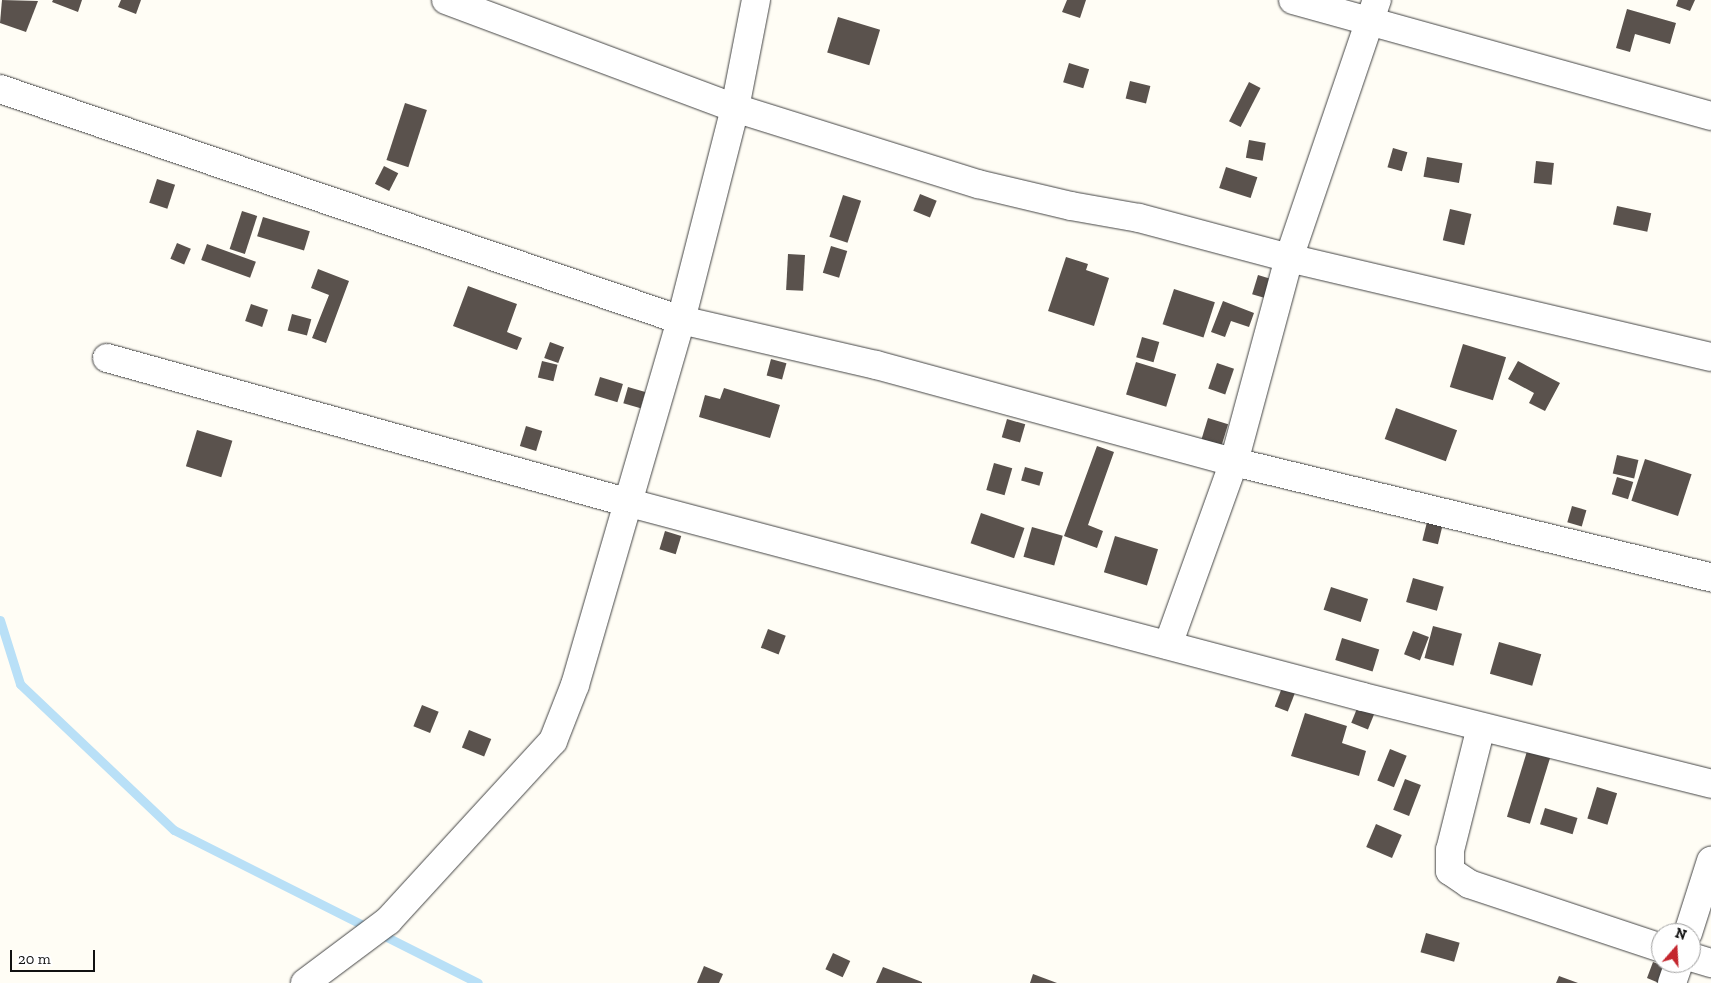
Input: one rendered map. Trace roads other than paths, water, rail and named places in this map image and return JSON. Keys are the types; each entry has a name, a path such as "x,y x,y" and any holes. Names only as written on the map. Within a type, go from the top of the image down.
{"street":[{"path":"446,0 735,108 978,184 1071,206 1139,218 1289,258 1711,357"},
{"path":"304,983 388,921 553,741 575,685 626,502 681,320 735,108 756,0"},
{"path":"1293,0 1373,12 1711,116"},
{"path":"1168,645 1234,462 1289,258 1373,12"},
{"path":"0,88 681,320 876,365 1234,462 1711,577"},
{"path":"107,358 626,502 1481,727 1711,784"},
{"path":"1481,727 1450,850 1450,871 1469,884 1651,945"},
{"path":"1691,923 1711,861"}],"waterway":[{"path":"0,620 20,684 174,830 478,983"}]}
